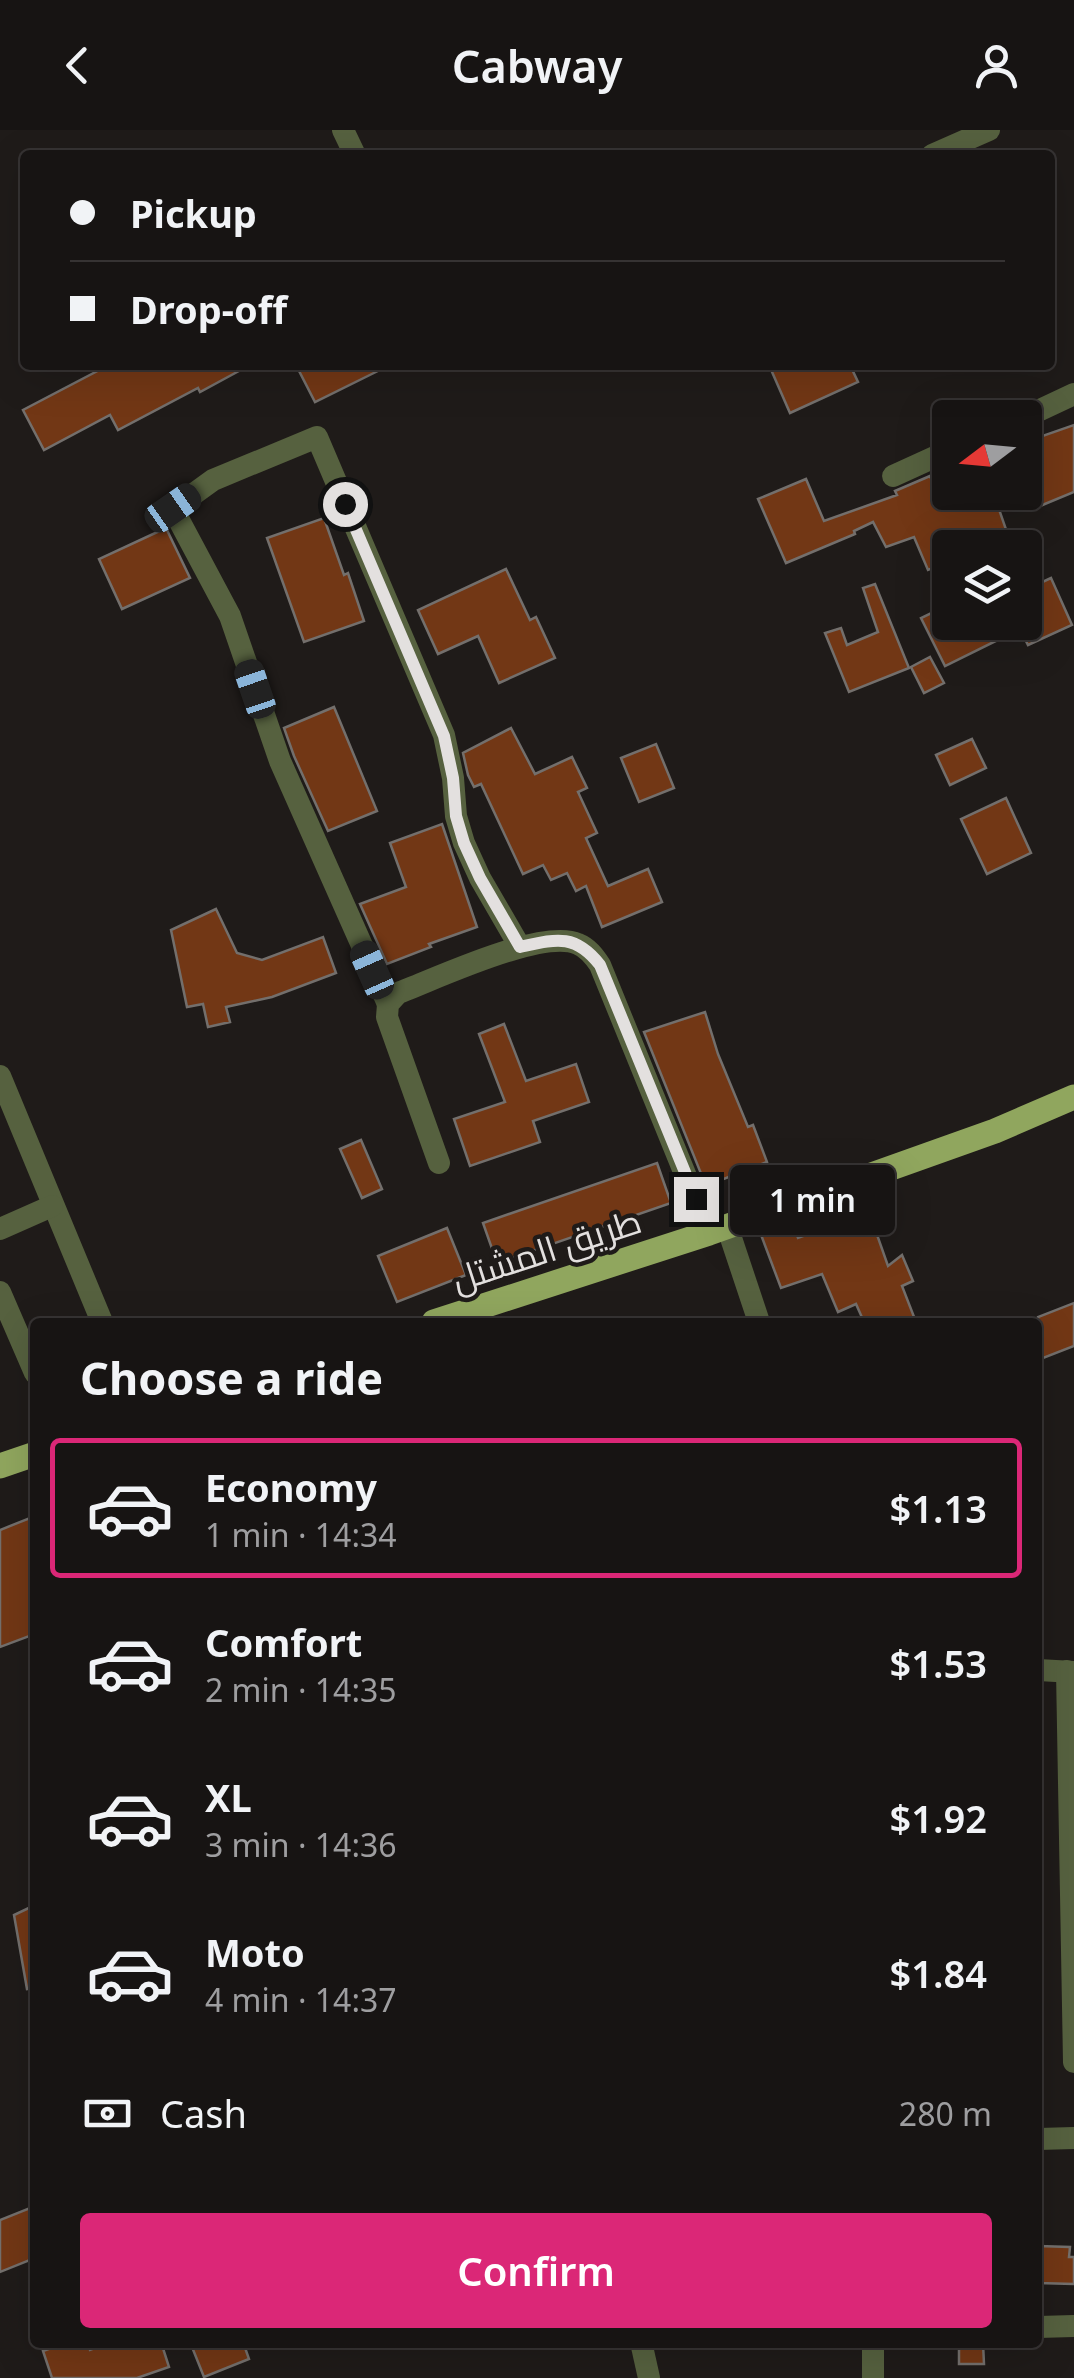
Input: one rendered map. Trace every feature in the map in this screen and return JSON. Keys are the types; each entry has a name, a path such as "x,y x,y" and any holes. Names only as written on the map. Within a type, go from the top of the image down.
{"main road":[{"name":"طريق المشتل","path":"446,1318 718,1230 995,1131 1074,1097"},
{"path":"0,1466 30,1456"}],"street":[{"path":"943,150 988,130"},
{"path":"1042,409 1074,394"},
{"path":"439,1163 387,1017 388,1004 280,761 230,616 173,508 213,480 317,437 444,736 464,843 520,947"},
{"path":"893,476 932,458"},
{"path":"388,1004 398,993 520,947 558,939 590,951 600,965 758,1318"},
{"path":"0,1076 100,1318"},
{"path":"0,1228 52,1206"},
{"path":"0,1292 30,1361"},
{"path":"1042,1670 1070,1672 1074,2062"},
{"path":"1042,2139 1074,2138"},
{"path":"1042,2326 1074,2326"},
{"path":"643,2348 648,2378"},
{"path":"873,2348 873,2378"}],"building":[{"path":"99,370 241,370 118,430 110,415 44,450 23,410"},
{"path":"299,370 380,370 315,402"},
{"path":"771,370 852,370 858,382 790,413"},
{"path":"1074,425 1074,492 1042,505 1042,436"},
{"path":"930,476 932,510 999,510 1006,530 932,530 932,568 928,570 914,537 886,547 873,522 854,531 855,534 786,563 758,499 806,479 824,521 897,495 895,491"},
{"path":"324,518 364,621 304,642 267,538"},
{"path":"166,528 190,578 122,609 99,559"},
{"path":"506,569 530,620 536,617 555,658 499,683 478,636 438,654 418,610"},
{"path":"1051,578 1072,625 1042,639 1042,582"},
{"path":"875,584 909,668 849,692 825,633 841,628 847,645 878,632 863,588"},
{"path":"932,613 932,640 921,618"},
{"path":"932,640 998,640 945,666"},
{"path":"930,657 944,683 924,693 911,667"},
{"path":"334,707 377,811 328,831 284,728"},
{"path":"511,728 535,774 572,757 587,788 578,792 597,833 586,838 608,886 648,869 662,902 602,927 586,886 576,891 567,873 551,880 543,865 523,874 481,784 474,787 468,775 463,753"},
{"path":"972,739 986,768 950,785 936,755"},
{"path":"656,744 674,788 639,802 621,758"},
{"path":"1006,798 1031,853 987,874 961,819"},
{"path":"442,824 477,927 387,964 360,904 406,887 390,843"},
{"path":"216,909 237,953 262,960 323,937 336,973 272,997 226,1007 230,1022 208,1027 203,1004 187,1007 171,930"},
{"path":"705,1012 748,1127 753,1125 767,1162 706,1186 644,1032"},
{"path":"504,1024 526,1081 576,1064 589,1102 533,1121 540,1142 470,1166 454,1119 505,1102 479,1034"},
{"path":"361,1140 382,1189 362,1198 340,1149"},
{"path":"657,1163 671,1203 497,1263 483,1223"},
{"path":"869,1212 888,1266 902,1255 913,1281 902,1286 914,1318 862,1318 856,1304 838,1312 822,1274 781,1288 760,1232 792,1221 798,1238"},
{"path":"447,1228 466,1275 397,1302 378,1256"},
{"path":"1074,1303 1074,1346 1042,1358 1042,1318 1038,1317"},
{"path":"30,1518 30,1636 0,1647 0,1530"},
{"path":"30,1907 30,1989 27,1989 14,1915"},
{"path":"30,2208 30,2260 0,2272 0,2220"},
{"path":"1042,2246 1070,2247 1074,2284 1042,2283"},
{"path":"163,2348 169,2367 137,2378 52,2378 43,2351"},
{"path":"192,2348 245,2348 249,2359 204,2377"},
{"path":"959,2348 983,2348 984,2364 959,2364"}],"route":[{"path":"345,504 444,736 456,816 480,878 520,947 558,939 577,943 590,951 600,965 696,1199"}]}
